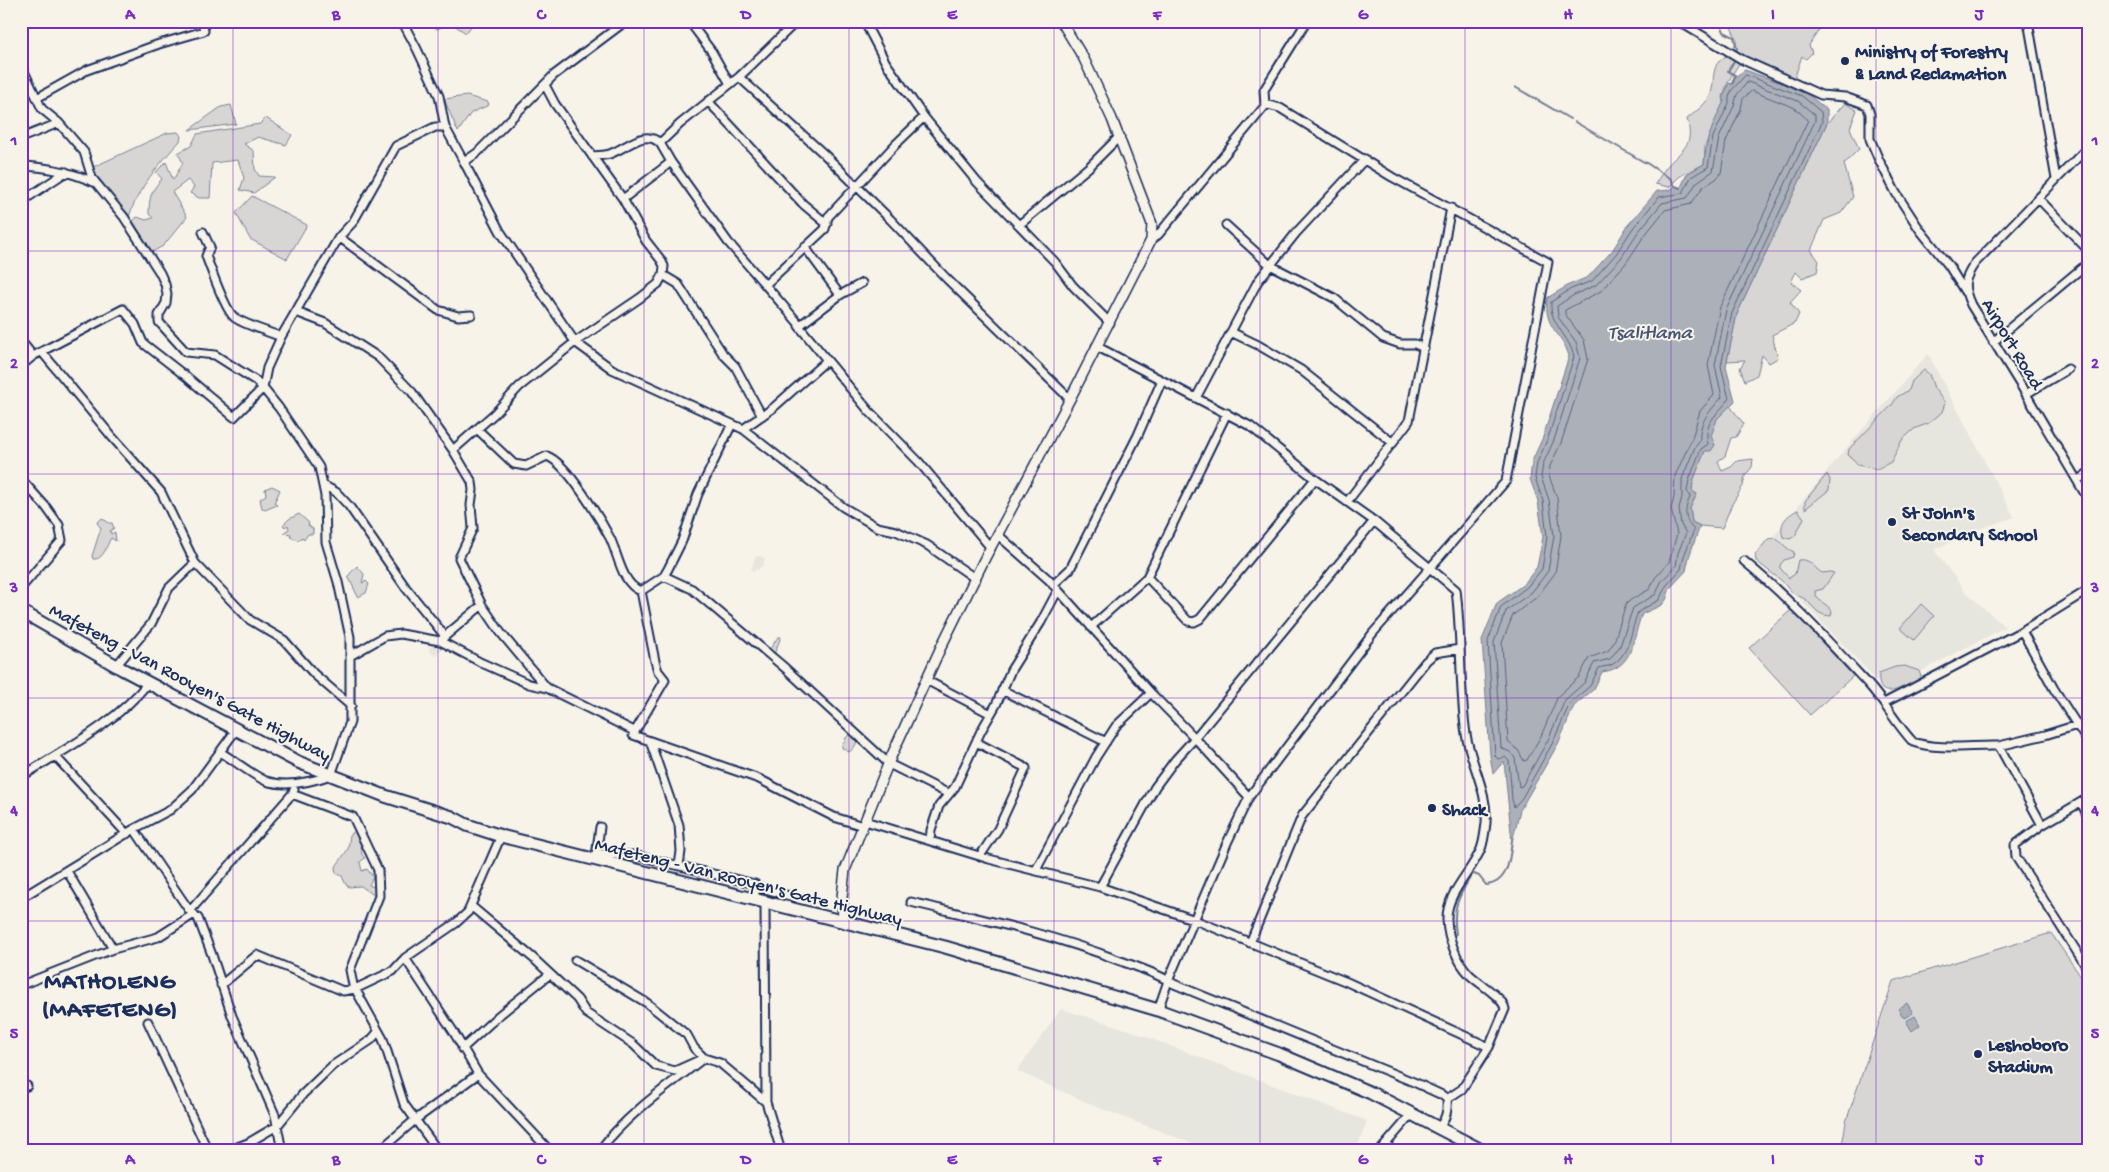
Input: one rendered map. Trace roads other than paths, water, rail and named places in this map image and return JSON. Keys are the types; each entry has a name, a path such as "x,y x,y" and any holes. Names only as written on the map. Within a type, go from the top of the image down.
{"main road":[{"name":"Mafeteng - Van Rooyen's Gate Highway","path":"21,611 116,666 298,762 385,796 452,817 467,825 501,836 596,856 1026,970 1158,1010 1279,1054 1371,1093 1484,1151"}],"street":[{"path":"37,98 87,70 159,44 204,31 202,21"},
{"path":"402,21 439,96 445,127 500,231 576,342 612,369 742,429 842,507 877,527 896,531 927,546 976,579"},
{"path":"464,162 478,153 554,76 626,21"},
{"path":"689,21 712,52 730,84"},
{"path":"660,143 739,77 797,21"},
{"path":"864,21 878,50 924,117 977,182 1055,262 1073,286 1110,323"},
{"path":"843,922 844,908 842,896 845,870 926,680 991,548 1096,346 1110,323 1151,240 1152,224 1120,136 1096,81 1061,21"},
{"path":"1151,240 1158,236 1265,106 1264,90 1307,21"},
{"path":"1678,21 1743,60 1821,95 1845,96 1867,105 1870,114 1870,139 1896,193 1920,230 1949,266 1965,293"},
{"path":"2028,21 2056,179"},
{"path":"21,65 42,108 59,123 84,152 92,178 124,217 166,284 166,303 159,315 159,322 186,352 215,355 256,381 280,408 320,467 323,485 326,542 338,582 350,637 350,722 331,775 296,783 266,780 220,752"},
{"path":"739,77 856,186 947,279 1070,398"},
{"path":"453,450 519,388 576,342 658,284 663,275 663,263 646,241 623,199 555,104 545,85"},
{"path":"708,102 803,204 827,224"},
{"path":"1158,1010 1168,980 1227,843 1249,798 1373,633 1506,481 1548,262 1365,159 1280,108 1265,106"},
{"path":"766,284 825,229 828,217 924,117"},
{"path":"21,138 59,123"},
{"path":"21,366 33,356 123,309 134,324 143,343 188,378 234,418 263,388 268,368 281,337 339,237 353,222 396,146 435,127 445,127"},
{"path":"1019,224 1090,166 1120,136"},
{"path":"592,156 611,154 640,138 655,139 660,143 671,162 728,242 800,325 826,361 869,411 919,462 991,548"},
{"name":"Airport Road","path":"2088,147 1975,262 1965,279 1965,293 2088,499"},
{"path":"1196,398 1246,301 1270,265 1303,225 1365,159"},
{"path":"623,199 671,162"},
{"path":"21,166 45,167 66,172 78,175 96,184"},
{"path":"21,202 66,172"},
{"path":"2039,199 2088,250"},
{"path":"1347,502 1409,421 1451,208"},
{"path":"1226,225 1270,265 1334,298 1383,338 1424,348"},
{"path":"203,232 210,247 206,256 228,309 234,317 281,337"},
{"path":"339,237 438,310 458,316 471,315"},
{"path":"805,248 840,295"},
{"path":"1994,342 2088,263"},
{"path":"663,275 678,284 723,354 735,366 762,416"},
{"path":"800,325 840,295 862,283"},
{"path":"296,312 325,323 378,357 412,392 453,450 472,482 473,490 473,528 459,558 482,605 501,633 547,688"},
{"path":"1231,332 1301,370 1393,443"},
{"path":"21,341 33,356"},
{"path":"1096,346 1227,412 1250,426 1315,479 1374,521 1456,590 1460,622 1466,736 1486,801 1486,824 1481,848 1450,900 1447,920 1459,961 1470,975 1504,1005 1503,1016 1489,1046 1462,1089 1446,1099"},
{"path":"42,352 113,438 161,492 195,563 250,620 284,640 314,674 351,706"},
{"path":"742,429 773,408 826,361"},
{"path":"2026,394 2068,369"},
{"path":"930,840 931,830 939,806 954,787 1011,670 1056,588 1070,569 1138,435 1162,380"},
{"path":"1091,627 1147,577 1227,412"},
{"path":"641,591 664,576 682,541 698,494 732,424"},
{"path":"477,429 514,464 526,466 547,456 556,461 572,478 612,540 621,568 636,589 641,591"},
{"path":"2078,480 2088,472"},
{"path":"21,479 59,525 62,540 21,588"},
{"path":"1147,577 1188,621 1194,622 1200,619 1315,479"},
{"path":"323,485 336,492 349,506 442,639 482,664 529,684 547,688 634,731"},
{"path":"1100,887 1155,787 1374,521"},
{"path":"998,535 1056,588 1249,798"},
{"path":"1744,561 1770,582 1802,613 1884,703 1913,742 1923,746 1999,746 2045,736 2077,725"},
{"path":"116,666 151,624 169,588 195,563"},
{"path":"664,576 692,589 785,668 889,764 949,794"},
{"path":"1884,703 2022,631 2088,590"},
{"path":"641,591 655,661 658,671 665,680 634,731 633,736 759,780 834,817 930,840 980,856 1100,887 1195,920 1347,982 1489,1046"},
{"path":"350,656 385,636 401,634 442,639 482,605"},
{"path":"2022,631 2054,689 2088,742"},
{"path":"1250,943 1302,816 1426,661 1435,653 1460,649"},
{"path":"926,680 991,714"},
{"path":"21,777 94,731 140,694 148,683"},
{"path":"1002,690 1106,742"},
{"path":"1036,870 1116,726 1151,693"},
{"path":"21,898 170,810 192,790 236,730"},
{"path":"650,741 679,825 681,850 679,866"},
{"path":"976,742 1026,768 998,829 980,856"},
{"path":"1999,746 2042,825"},
{"path":"55,756 128,834"},
{"path":"24,984 113,949 158,937 192,913 292,794 296,783"},
{"path":"292,794 353,816 378,870 379,896 350,970 355,989 383,1039 404,1104 438,1151"},
{"path":"2088,817 2084,800 2042,825 2015,845 2016,857 2088,969"},
{"path":"600,827 596,856 634,855 755,884 755,886 793,897"},
{"path":"134,830 192,913 198,918 232,1016 276,1115 282,1151"},
{"path":"221,985 257,955 343,991 355,989 393,971 405,958 456,923 468,912 501,836"},
{"path":"67,871 113,949"},
{"path":"755,886 760,901 766,1102 781,1151"},
{"path":"911,902 1067,940 1442,1094 1446,1099 1448,1110 1445,1120 1439,1128"},
{"path":"471,906 577,999 586,1013 633,1044 656,1066 675,1071 704,1058"},
{"path":"405,958 453,1031 478,1074 550,1151"},
{"path":"575,960 647,1003 686,1035 694,1048 704,1058 720,1063 766,1102"},
{"path":"462,1049 498,1016 550,974"},
{"path":"148,1022 208,1151"},
{"path":"227,1151 248,1144 277,1126 303,1094 332,1066 371,1040 378,1032"},
{"path":"599,1151 641,1108 704,1058"},
{"path":"378,1151 415,1120 478,1074"},
{"path":"1380,1151 1411,1115"}],"water":[{"name":"Tsalitlama","path":"1745,70 1804,91 1827,110 1827,123 1737,314 1726,366 1735,401 1717,419 1711,436 1715,445 1711,451 1705,451 1693,481 1692,491 1697,494 1690,508 1692,522 1700,526 1686,571 1670,588 1662,605 1642,614 1627,658 1621,665 1602,672 1594,689 1574,706 1558,744 1520,810 1512,842 1504,761 1493,774 1490,755 1482,640 1497,603 1524,584 1537,567 1543,537 1538,501 1530,479 1532,461 1543,437 1569,356 1566,347 1548,317 1547,298 1569,285 1588,277 1612,251 1628,225 1657,191 1670,190 1675,186 1680,189 1687,174 1704,164 1708,139 1724,101 1723,97 1729,83 1733,84 1736,76"},
{"path":"1907,1003 1913,1013 1904,1018 1898,1009"},
{"path":"1915,1016 1920,1025 1912,1031 1906,1021"}],"waterway":[{"path":"1720,21 1724,32 1734,37 1737,49"},
{"path":"1732,84 1735,75 1728,71 1734,61"},
{"path":"1515,87 1570,119"},
{"path":"1575,122 1644,162"},
{"path":"1645,162 1671,179 1675,186 1681,188"},
{"path":"1456,934 1455,917 1457,903 1471,876 1474,874 1479,876 1486,885 1499,880 1507,868 1512,840"}],"place":[{"name":"Ministry of Forestry & Land Reclamation","path":"1845,61"},
{"name":"St John's Secondary School","path":"1892,522"},
{"name":"Shack","path":"1432,808"},
{"name":"Leshoboro Stadium","path":"1978,1054"}],"district":[{"name":"MATHOLENG (MAFETENG)","path":"110,994"}]}
